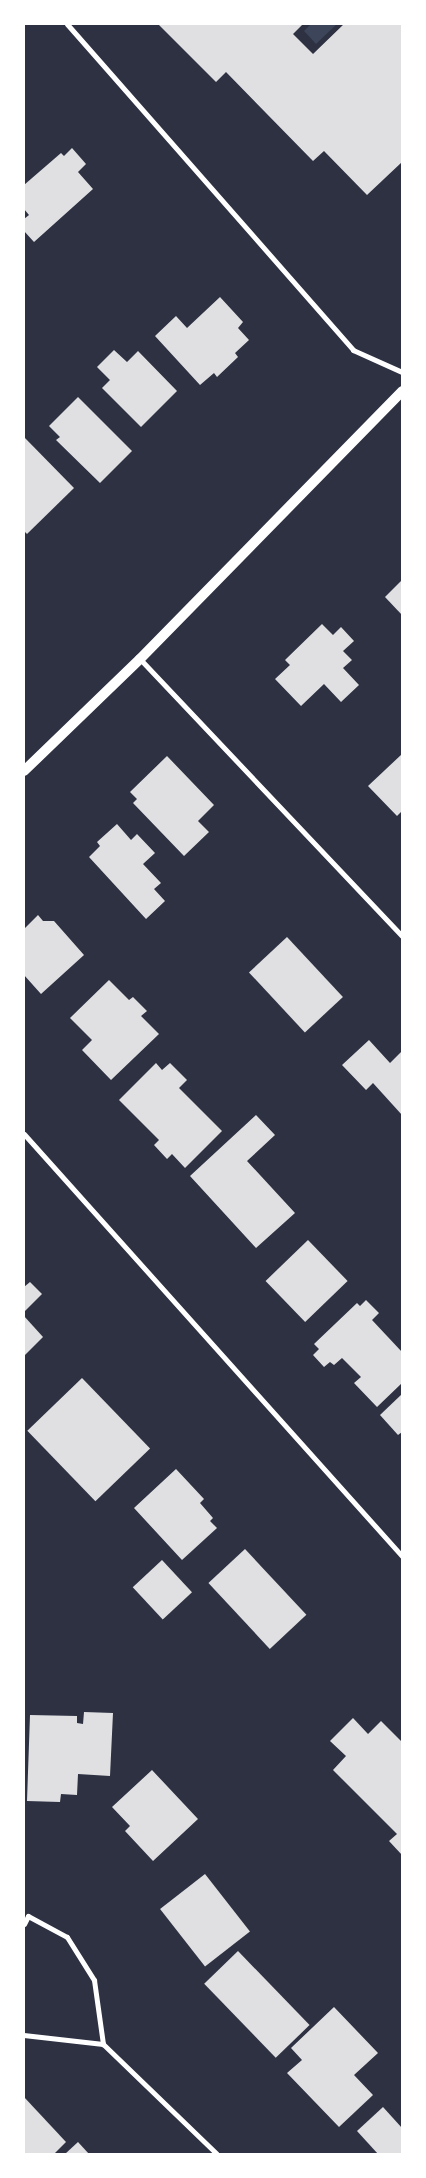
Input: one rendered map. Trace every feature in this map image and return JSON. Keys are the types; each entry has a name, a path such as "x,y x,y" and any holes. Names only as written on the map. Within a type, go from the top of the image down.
{"main road":[{"path":"24,770 140,659 402,391"}],"street":[{"path":"67,24 353,350 402,372"},
{"path":"140,659 402,936"},
{"path":"24,1134 402,1556"},
{"path":"24,1924 28,1916 67,1937 94,1980 103,2044"},
{"path":"24,2035 103,2044 217,2154"}],"shaded area":[{"path":"311,24 337,24 316,44 304,31"}],"building":[{"path":"158,24 303,24 293,34 313,54 344,24 402,24 402,162 367,195 324,151 313,161 226,72 216,82"},
{"path":"72,148 86,164 78,172 93,189 34,242 24,231 24,219 29,215 24,209 24,185 61,153 64,156"},
{"path":"220,297 243,322 238,328 249,340 235,353 238,357 217,377 214,373 200,385 155,336 176,316 187,328"},
{"path":"114,350 127,362 138,351 177,391 141,427 102,388 110,380 97,367"},
{"path":"78,397 132,451 100,483 56,440 60,437 49,426"},
{"path":"24,437 74,488 27,534 24,531"},
{"path":"402,580 402,615 385,597"},
{"path":"322,624 333,635 341,627 354,641 343,651 352,660 343,668 359,685 341,702 324,684 301,706 275,679 290,665 285,660"},
{"path":"402,754 402,814 401,812 397,816 368,786"},
{"path":"167,756 214,805 198,821 209,832 184,856 133,803 137,799 130,792"},
{"path":"117,824 131,840 137,834 155,853 143,864 161,883 154,889 165,901 146,919 89,857 100,846 97,842"},
{"path":"38,915 43,921 54,921 84,955 41,994 24,975 24,929"},
{"path":"287,937 343,997 305,1032 249,972"},
{"path":"109,980 129,1000 133,997 147,1011 141,1016 159,1034 111,1080 82,1050 92,1040 70,1018"},
{"path":"369,1040 390,1063 402,1051 402,1115 373,1083 366,1090 342,1065"},
{"path":"156,1063 162,1070 170,1063 187,1080 179,1088 222,1131 185,1168 172,1154 167,1159 154,1145 159,1140 119,1100"},
{"path":"256,1115 275,1135 247,1161 295,1213 256,1248 190,1176"},
{"path":"308,1240 348,1281 305,1322 266,1281"},
{"path":"30,1282 42,1294 24,1312 24,1287"},
{"path":"366,1300 379,1313 372,1320 402,1352 402,1383 377,1407 354,1383 361,1377 342,1358 334,1365 330,1362 324,1367 313,1355 319,1349 314,1344 357,1303 360,1306"},
{"path":"24,1316 43,1337 24,1356"},
{"path":"82,1378 150,1448 95,1501 27,1431"},
{"path":"402,1394 402,1432 398,1435 380,1415"},
{"path":"176,1469 204,1499 200,1503 213,1518 210,1521 217,1528 182,1560 134,1508"},
{"path":"245,1549 306,1615 270,1649 208,1583"},
{"path":"162,1560 192,1592 163,1619 133,1587"},
{"path":"84,1712 113,1713 110,1776 78,1774 77,1795 61,1794 60,1802 27,1801 30,1715 77,1716 77,1723 83,1724"},
{"path":"353,1718 368,1734 381,1721 402,1742 402,1855 389,1841 397,1834 333,1770 346,1756 330,1741"},
{"path":"152,1770 198,1819 153,1861 125,1831 130,1826 112,1807"},
{"path":"205,1874 250,1932 205,1967 160,1909"},
{"path":"238,1951 310,2025 276,2058 204,1984"},
{"path":"334,2007 378,2053 354,2075 373,2095 339,2127 287,2073 302,2060 291,2048"},
{"path":"24,2097 66,2142 54,2154 24,2154"},
{"path":"383,2107 402,2128 402,2154 378,2154 357,2131"},
{"path":"78,2142 89,2154 65,2154"}]}
